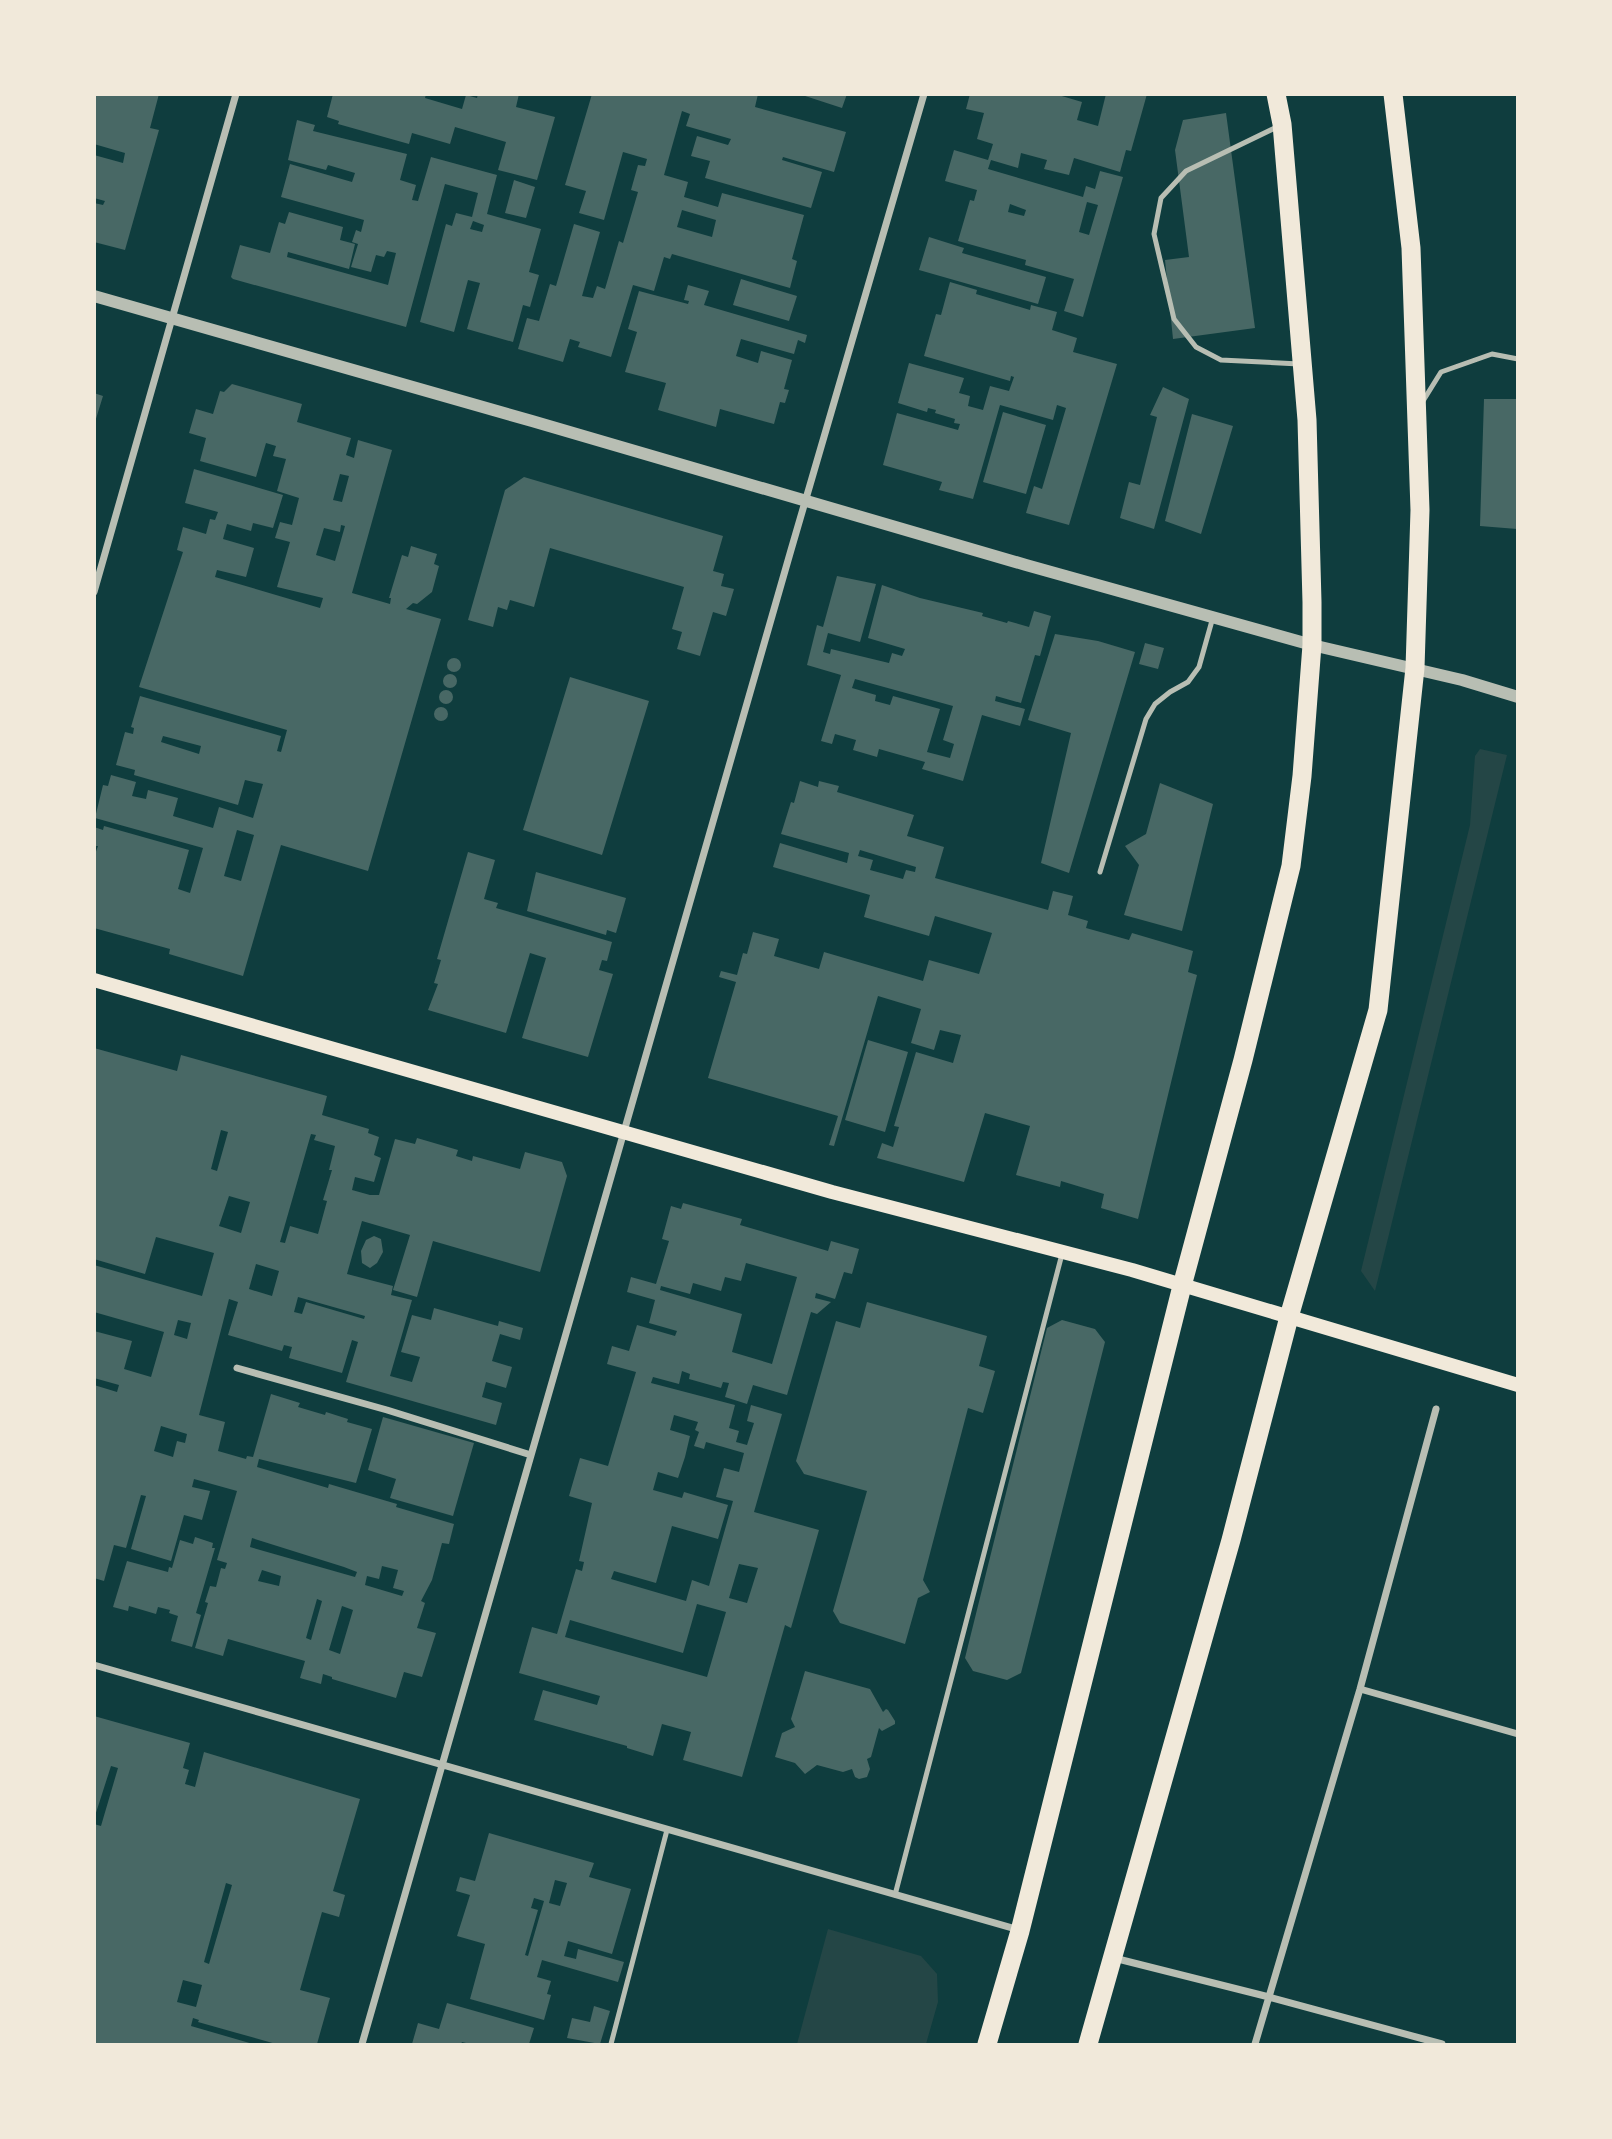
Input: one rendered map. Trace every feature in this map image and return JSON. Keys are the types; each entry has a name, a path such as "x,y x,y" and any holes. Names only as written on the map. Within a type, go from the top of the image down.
{"highway":[{"path":"987,2045 1020,1931 1291,866 1302,776 1312,645 1307,420 1282,124 1276,94"},
{"path":"1088,2045 1227,1553 1289,1317 1378,1010 1415,668 1420,510 1411,248 1393,94"}],"main road":[{"path":"94,980 832,1192 1062,1251 1517,1385"}],"street":[{"path":"94,592 236,94"},
{"path":"362,2045 924,94"},
{"path":"94,296 1026,565 1312,645 1415,668 1517,697"},
{"path":"237,1368 387,1410 531,1455"},
{"path":"1255,2045 1360,1689 1436,1409"},
{"path":"94,1665 1020,1931"},
{"path":"1360,1689 1517,1734"},
{"path":"1114,1958 1269,1997 1441,2045"}],"lane":[{"path":"1282,124 1186,171 1161,198 1154,234 1174,319 1196,347 1221,360 1302,364"},
{"path":"1418,410 1441,372 1492,354 1517,359"},
{"path":"1100,872 1146,719 1155,704 1188,682 1199,667 1213,617"},
{"path":"895,1895 1062,1251"},
{"path":"611,2045 667,1830"}],"shaded area":[{"path":"1480,749 1507,755 1375,1291 1361,1271 1470,825 1475,756"},
{"path":"828,1929 921,1956 937,1974 938,2002 926,2044 797,2044"}],"building":[{"path":"94,94 159,94 150,128 159,130 125,250 94,242 94,203 103,205 105,201 94,198 94,155 123,163 125,153 94,144"},
{"path":"333,94 426,94 425,98 462,109 466,95 477,98 478,94 519,94 516,107 555,117 537,180 498,170 506,142 455,127 450,144 412,133 409,144 338,124 339,121 327,117"},
{"path":"592,94 758,94 755,107 846,132 834,172 783,157 782,160 822,172 811,208 705,178 710,161 691,156 697,136 728,145 731,139 686,126 690,114 682,111 664,175 688,182 684,197 718,207 722,193 804,215 792,259 797,261 790,288 672,254 670,259 664,257 654,291 633,285 611,357 578,347 580,342 570,339 563,362 518,349 527,318 539,321 550,284 556,286 574,224 600,232 582,296 593,298 597,286 605,289 619,241 623,243 638,192 631,190 638,165 645,166 647,159 623,152 604,220 579,213 586,191 565,185","holes":["682,210 716,220 712,237 677,227"]},
{"path":"799,94 847,94 842,108"},
{"path":"970,94 1055,94 1082,102 1077,120 1098,126 1106,94 1147,94 1131,151 1126,150 1120,172 1074,158 1069,175 1044,169 1047,160 1021,153 1018,168 991,160 988,169 1083,197 1086,186 1095,189 1100,171 1123,177 1083,317 1064,311 1074,279 1025,265 1026,260 958,241 970,200 974,201 977,190 945,181 954,150 988,160 993,144 977,139 984,113 966,109","holes":["1087,202 1098,205 1089,235 1079,232","1010,204 1026,210 1024,216 1008,212"]},
{"path":"1226,113 1255,328 1173,339 1165,260 1189,257 1175,150 1183,120"},
{"path":"297,120 315,125 313,131 407,154 400,180 416,185 412,200 418,201 431,157 497,175 487,214 541,229 529,272 539,275 530,307 523,305 513,342 467,329 480,283 468,280 454,332 420,322 446,224 452,226 456,213 472,217 478,193 445,184 406,327 233,279 231,277 240,245 270,253 279,222 285,224 289,212 343,227 340,240 355,244 349,269 288,252 287,257 388,285 396,253 387,251 384,257 376,255 371,272 351,267 358,244 352,242 356,230 361,232 364,220 281,197 290,164 352,182 355,173 328,165 326,170 288,160","holes":["473,221 484,225 482,232 470,229"]},
{"path":"514,180 535,187 526,218 505,213"},
{"path":"929,237 964,248 962,253 1046,277 1038,304 919,270"},
{"path":"741,279 797,296 789,321 733,305"},
{"path":"950,282 977,290 976,294 1030,310 1031,305 1057,312 1052,330 1077,338 1073,352 1117,364 1069,525 1026,513 1034,486 1042,489 1066,408 1057,405 1053,420 1000,405 973,499 939,490 942,482 883,465 897,413 958,430 960,424 954,423 955,419 935,413 936,410 928,408 927,412 898,403 909,363 964,378 959,393 970,396 968,406 983,410 990,386 1009,391 1014,377 1011,376 1010,381 924,356 936,314 941,315"},
{"path":"688,285 709,291 704,305 807,335 805,343 798,340 794,354 741,339 736,356 758,363 761,351 792,360 784,389 789,390 785,403 780,402 774,424 720,409 716,427 658,410 666,383 625,372 637,332 628,329 639,291 688,304 689,301 684,300"},
{"path":"232,384 302,404 297,422 351,438 346,455 354,458 358,440 392,450 352,593 390,604 389,598 402,555 408,557 411,546 437,554 434,564 439,566 432,592 406,609 441,619 368,871 281,845 243,976 169,954 170,949 94,928 94,857 98,846 94,846 94,827 103,830 104,826 189,850 178,889 190,893 203,848 95,818 103,785 108,786 111,775 136,782 132,796 146,799 148,790 178,798 173,816 213,828 219,807 253,818 263,784 245,780 238,805 134,775 135,770 116,765 125,732 133,734 134,728 131,727 140,696 281,736 277,751 281,752 287,730 139,687 183,552 177,550 183,527 206,534 210,519 215,520 218,512 185,503 194,469 283,495 273,528 253,523 251,531 227,524 223,539 254,548 246,577 217,570 215,577 320,608 323,598 277,587 290,542 275,538 280,522 292,525 299,498 277,491 286,459 273,456 276,446 266,443 256,477 200,461 206,438 189,433 196,409 213,414 220,391 224,392","holes":["340,474 349,476 342,502 333,500","341,525 345,526 335,561 316,555 324,528 340,532","163,736 201,746 199,754 161,742","237,830 254,835 241,881 224,876"]},
{"path":"1163,387 1189,399 1154,529 1120,518 1129,482 1140,485 1157,417 1150,415"},
{"path":"94,393 103,396 95,422 94,422"},
{"path":"1484,399 1517,399 1517,529 1480,526"},
{"path":"1003,412 1046,425 1026,494 983,482"},
{"path":"1192,414 1233,426 1201,534 1165,521"},
{"path":"524,477 723,536 713,571 724,574 721,586 734,589 726,616 713,612 700,656 677,649 682,632 672,629 684,587 550,548 534,607 510,600 507,610 498,607 493,627 468,620 505,490"},
{"path":"837,576 876,584 860,642 828,633 823,652 830,654 831,649 889,663 892,653 902,656 905,649 868,638 882,585 920,598 983,613 982,616 1007,623 1008,621 1029,627 1034,611 1051,616 1040,656 1035,655 1021,703 996,696 995,701 1025,709 1020,726 982,715 963,781 922,769 925,762 879,749 877,757 853,750 856,740 835,734 832,744 821,741 841,675 807,665 817,625 823,627","holes":["855,679 953,706 943,740 954,744 950,758 927,752 940,709 893,696 890,705 875,701 876,695 852,688"]},
{"path":"1055,634 1098,641 1135,652 1069,873 1041,863 1071,733 1028,720"},
{"path":"1145,643 1164,648 1158,669 1139,664"},
{"path":"451,658 457,658 461,665 457,672 451,672 447,668 447,662"},
{"path":"447,674 453,674 457,681 453,688 447,688 443,684 443,678"},
{"path":"570,677 649,701 602,855 523,830"},
{"path":"443,690 449,690 453,697 449,704 443,704 439,700 439,694"},
{"path":"438,707 444,707 448,714 444,721 438,721 434,717 434,711"},
{"path":"800,781 818,787 819,781 839,786 837,792 914,815 907,836 944,847 935,878 1048,910 1053,891 1073,896 1068,915 1088,921 1086,928 1129,940 1132,933 1193,951 1188,972 1197,975 1138,1219 1101,1208 1104,1194 1061,1181 1060,1187 1016,1175 1030,1126 985,1113 964,1182 877,1158 882,1143 893,1147 899,1127 894,1126 916,1052 953,1063 961,1035 940,1030 934,1050 911,1043 921,1009 878,996 834,1146 829,1145 838,1116 708,1078 736,982 719,977 721,971 737,975 753,932 779,939 774,956 819,969 824,952 923,981 929,960 979,974 992,933 935,916 929,936 864,917 870,895 773,867 780,843 847,863 849,853 781,834 791,802 794,803","holes":["860,850 916,867 915,872 906,870 903,879 870,870 873,860 858,856"]},
{"path":"1160,783 1213,804 1182,931 1124,915 1139,865 1125,846 1146,834"},
{"path":"468,852 495,860 484,899 498,903 496,908 612,942 607,961 602,960 599,970 613,974 588,1057 522,1038 546,958 530,953 506,1033 428,1010 438,984 434,983 441,960 437,959"},
{"path":"536,872 626,898 616,933 607,930 606,935 527,911"},
{"path":"868,1040 908,1052 885,1132 845,1120"},
{"path":"94,1048 177,1071 181,1055 327,1096 322,1115 369,1129 368,1133 379,1137 374,1155 381,1158 374,1182 355,1177 352,1190 370,1195 379,1195 395,1139 415,1144 417,1138 458,1150 456,1156 472,1161 473,1156 520,1169 525,1152 562,1162 567,1176 540,1272 433,1241 417,1297 393,1290 410,1235 362,1221 347,1274 393,1286 391,1295 412,1300 390,1376 412,1382 420,1357 401,1352 412,1315 431,1320 434,1308 498,1326 499,1321 523,1328 520,1340 500,1334 492,1361 512,1367 506,1388 486,1382 482,1397 502,1403 496,1425 346,1382 358,1342 352,1340 342,1373 289,1358 292,1347 284,1345 282,1351 228,1335 238,1302 229,1299 199,1415 225,1422 218,1451 246,1459 247,1456 253,1457 271,1394 300,1403 298,1407 325,1415 326,1412 348,1419 347,1422 372,1429 356,1483 259,1459 257,1467 328,1488 329,1484 454,1524 449,1544 442,1543 432,1580 421,1601 425,1603 417,1628 436,1633 422,1677 404,1672 396,1698 323,1674 321,1684 300,1678 305,1661 228,1639 223,1656 195,1648 210,1586 216,1587 221,1568 225,1569 227,1563 217,1560 237,1491 194,1479 192,1487 210,1491 202,1520 184,1515 171,1561 131,1549 146,1496 141,1495 126,1548 114,1545 104,1581 94,1578 94,1385 117,1392 119,1385 94,1378 94,1331 132,1341 124,1369 151,1377 164,1332 94,1312 94,1265 202,1296 214,1253 156,1237 145,1274 94,1259","holes":["221,1130 228,1132 217,1171 211,1169","311,1134 316,1135 314,1140 335,1146 329,1170 332,1170 323,1200 327,1201 318,1234 290,1226 285,1243 280,1242","229,1196 250,1202 241,1233 219,1226","256,1264 279,1271 272,1296 249,1289","298,1297 365,1316 364,1319 306,1302 302,1314 294,1312","178,1320 191,1323 187,1339 174,1335","161,1426 187,1434 185,1443 177,1441 173,1457 154,1451","252,1538 357,1572 355,1577 250,1547","382,1566 398,1570 393,1588 404,1591 402,1596 365,1585 367,1576 379,1579","262,1570 281,1576 279,1586 258,1581","317,1599 322,1601 311,1640 306,1638","342,1606 353,1610 340,1654 329,1650"]},
{"path":"683,1203 742,1219 740,1225 828,1251 831,1241 859,1249 852,1274 844,1272 835,1299 816,1293 815,1298 831,1302 817,1314 811,1312 787,1395 753,1385 747,1404 725,1397 729,1383 723,1382 721,1388 689,1379 690,1374 682,1371 679,1384 653,1377 651,1383 735,1405 729,1428 739,1431 736,1442 747,1445 754,1423 747,1421 751,1405 782,1414 754,1512 819,1530 791,1628 785,1625 742,1777 683,1760 691,1732 662,1724 653,1756 534,1720 543,1690 597,1705 600,1696 519,1673 532,1627 557,1634 576,1569 582,1571 584,1562 579,1561 592,1503 569,1496 580,1458 608,1466 636,1372 607,1364 612,1346 629,1351 637,1325 675,1336 677,1331 649,1323 655,1300 627,1292 631,1277 656,1284 669,1241 662,1239 671,1206 681,1209","holes":["746,1263 797,1277 772,1364 732,1352 742,1314 660,1290 661,1286 690,1294 693,1283 721,1291 725,1277 741,1281","674,1415 698,1422 695,1430 699,1432 694,1446 704,1449 706,1442 744,1453 739,1472 724,1468 716,1497 733,1501 709,1586 692,1580 686,1601 611,1579 614,1571 656,1583 672,1526 718,1539 728,1505 684,1492 682,1498 653,1490 658,1472 678,1478 685,1457 690,1436 670,1430","739,1564 758,1568 747,1603 729,1598","697,1604 726,1612 707,1677 565,1637 570,1620 683,1653"]},
{"path":"374,1236 381,1239 383,1252 377,1263 370,1268 362,1263 361,1251 366,1240"},
{"path":"867,1302 987,1336 979,1366 995,1371 983,1413 968,1408 923,1580 930,1592 918,1598 905,1644 840,1623 833,1611 867,1491 804,1474 796,1461 836,1321 860,1328"},
{"path":"1062,1320 1095,1329 1105,1342 1021,1673 1007,1680 973,1671 965,1658 1047,1328"},
{"path":"383,1417 474,1443 453,1516 390,1498 396,1479 368,1470"},
{"path":"195,1537 213,1543 212,1548 215,1548 196,1613 201,1615 192,1647 171,1641 178,1616 169,1613 170,1610 158,1607 156,1614 129,1606 128,1611 113,1607 127,1561 168,1572 169,1567 172,1568 180,1540 193,1544"},
{"path":"805,1671 870,1689 883,1712 888,1710 895,1721 895,1724 882,1731 879,1728 871,1757 867,1759 870,1769 867,1777 855,1777 852,1769 843,1772 817,1765 805,1774 795,1763 775,1757 782,1733 795,1727 791,1719"},
{"path":"94,1716 190,1743 183,1768 189,1770 185,1784 195,1787 204,1752 360,1799 333,1891 345,1895 339,1917 322,1912 300,1990 330,1998 317,2044 276,2044 198,2022 199,2020 193,2018 191,2026 253,2044 94,2044 94,1824 101,1826 118,1768 111,1766 94,1819","holes":["226,1883 232,1885 209,1964 204,1962","183,1980 202,1985 196,2007 177,2002"]},
{"path":"489,1833 594,1863 589,1877 631,1889 612,1954 568,1941 564,1956 576,1959 578,1949 624,1962 618,1982 542,1960 537,1977 551,1981 547,1994 551,1995 544,2020 470,1999 485,1944 457,1936 470,1895 456,1891 460,1877 475,1881","holes":["555,1880 567,1883 560,1906 549,1903","534,1898 544,1901 528,1956 525,1955 538,1910 531,1908"]},
{"path":"447,2003 534,2028 529,2044 412,2044 418,2023 439,2029"},
{"path":"594,2006 610,2011 600,2044 567,2038 572,2018 590,2022"}]}
